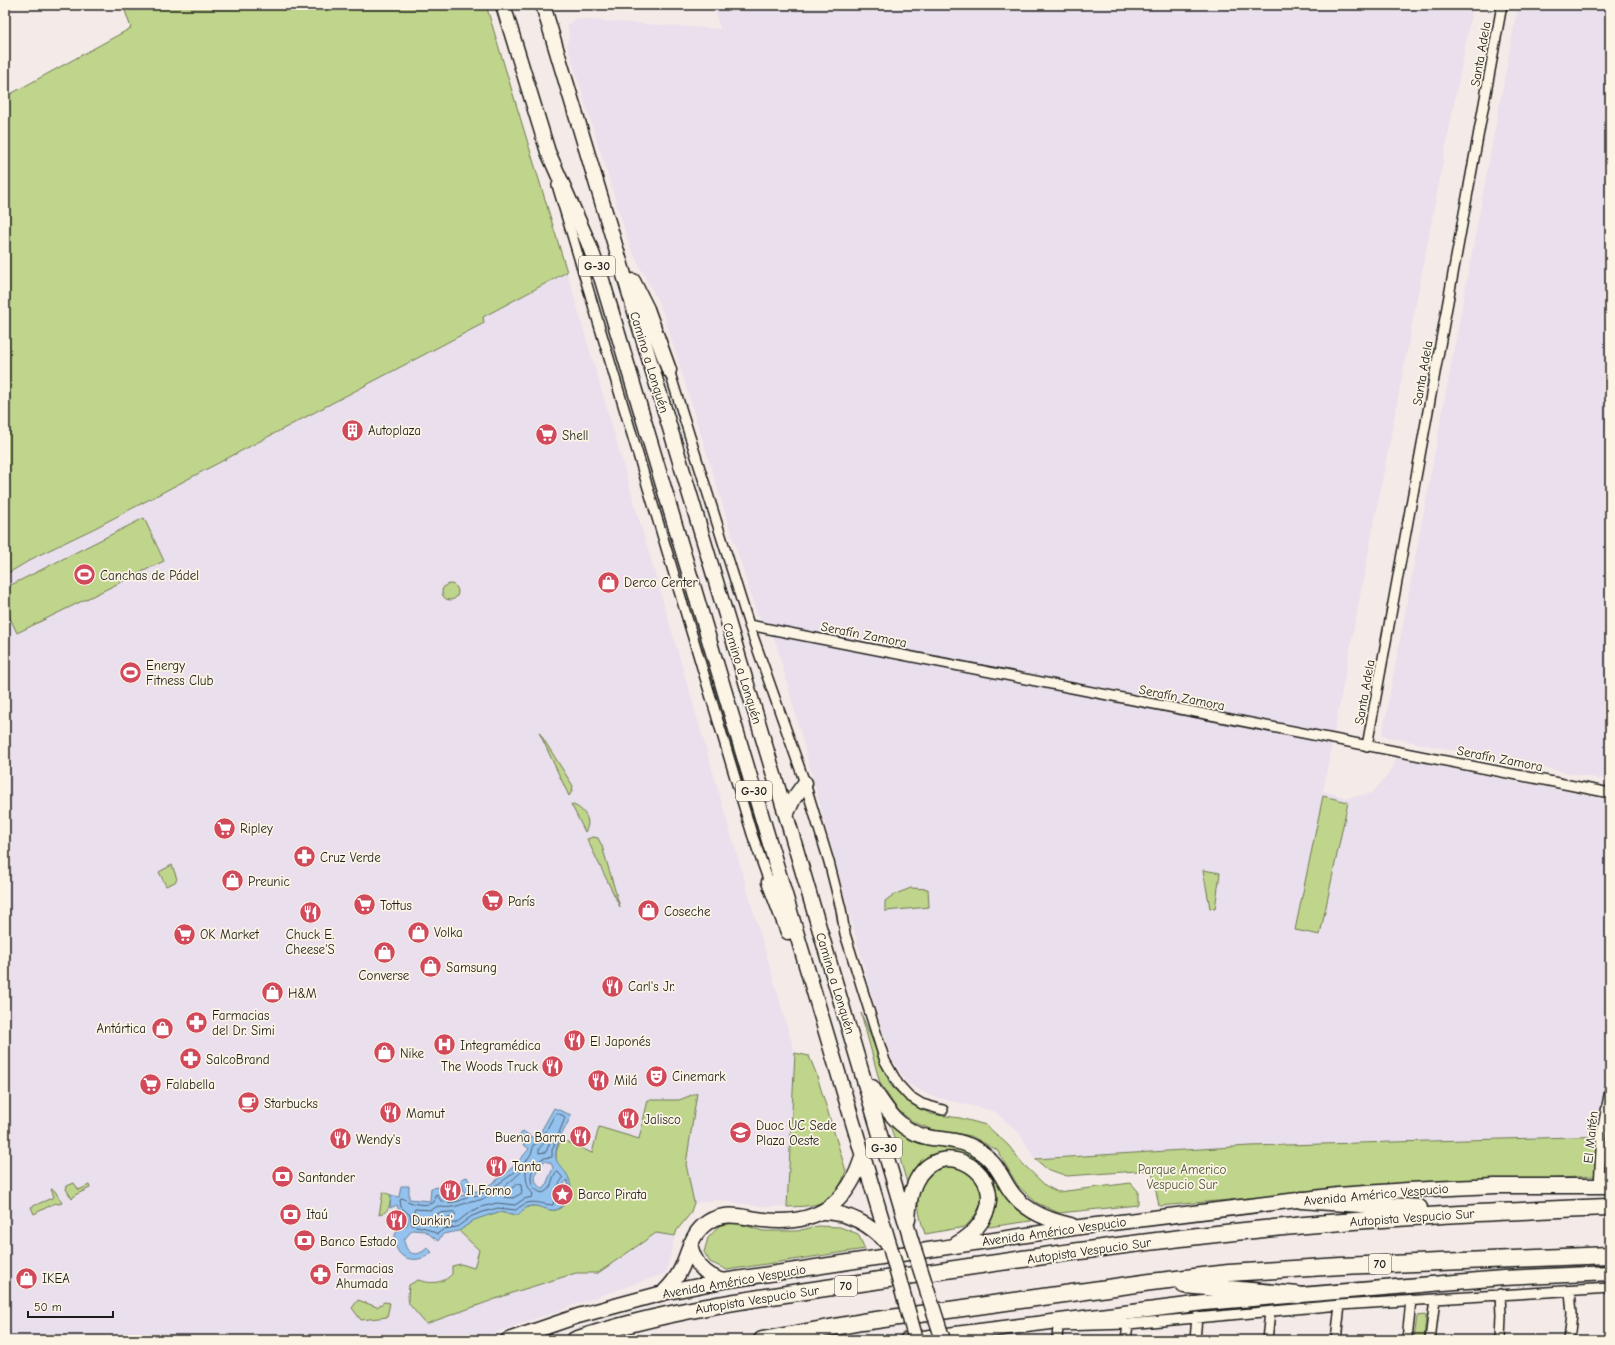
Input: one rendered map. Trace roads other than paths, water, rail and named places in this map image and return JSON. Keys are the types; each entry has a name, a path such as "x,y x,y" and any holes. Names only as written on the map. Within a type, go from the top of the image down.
{"highway":[{"path":"1301,1200 1484,1212"},
{"name":"Autopista Vespucio Sur","path":"575,1340 648,1319 723,1304 1134,1243 1260,1229 1368,1220 1484,1212 1610,1207"},
{"name":"70","path":"762,1340 862,1322 1151,1282 1285,1268 1610,1255"},
{"path":"1151,1282 1298,1295"}],"main road":[{"name":"Camino a Lonquén","path":"503,5 548,152 588,242 602,280 811,979 916,1340"},
{"name":"Camino a Lonquén","path":"543,5 862,1070 911,1240 943,1340"},
{"path":"619,258 646,308 669,370"},
{"path":"786,815 794,798 805,783"},
{"path":"769,882 796,950 811,979"},
{"path":"862,1070 887,1110 905,1128 922,1136 954,1140 978,1150 992,1162 1016,1197 1029,1209 1047,1219 1080,1227"},
{"path":"823,1212 839,1200 851,1184 857,1172 862,1154"},
{"path":"907,1226 912,1191 916,1181 925,1169 937,1161 944,1160 960,1160 968,1163 980,1172 984,1178 988,1190 989,1203 984,1218 974,1231 952,1246"},
{"name":"Avenida Américo Vespucio","path":"508,1340 578,1316 663,1292 723,1281 1080,1227 1338,1195 1443,1188 1503,1186 1605,1187"},
{"path":"663,1292 669,1287 678,1274 693,1237 702,1226 715,1218 722,1216 737,1215 775,1221 796,1219 823,1212 841,1213 858,1219 872,1228 889,1246"},
{"path":"690,1244 694,1258 698,1265 709,1275 723,1281"},
{"path":"907,1340 1204,1303 1503,1278 1610,1273"},
{"path":"1021,1325 1058,1333"}],"street":[{"name":"Santa Adela","path":"1367,746 1502,5"},
{"name":"Camino a Lonquén","path":"548,152 571,235 752,834 769,882"},
{"name":"Camino a Lonquén","path":"669,370 749,625 805,783 841,909 845,934 885,1061 898,1084 909,1096 922,1104 943,1110"},
{"name":"Serafín Zamora","path":"749,625 1610,793"},
{"name":"El Maitén","path":"1605,1187 1602,1132 1610,1090"},
{"path":"1058,1333 1197,1317 1340,1305 1610,1288"},
{"path":"1569,1340 1572,1305 1570,1291"},
{"path":"1500,1294 1500,1340"},
{"path":"1430,1340 1435,1298"},
{"path":"1407,1340 1411,1300"},
{"path":"1336,1340 1340,1305"},
{"path":"1267,1340 1270,1312"},
{"path":"1195,1340 1197,1317"},
{"path":"1126,1340 1128,1324"}],"water":[{"path":"554,1108 571,1115 558,1142 556,1155 557,1161 569,1178 571,1187 569,1197 564,1205 555,1210 529,1206 519,1215 498,1212 474,1220 459,1231 443,1234 438,1241 425,1231 412,1230 404,1240 407,1249 416,1254 427,1248 432,1252 420,1259 410,1259 401,1255 396,1248 395,1235 397,1231 408,1224 407,1217 399,1211 397,1205 390,1208 391,1195 399,1197 401,1186 409,1186 409,1199 430,1201 431,1188 440,1187 444,1199 465,1195 461,1179 467,1177 475,1192 499,1179 517,1163 529,1149 517,1139 523,1131 536,1140","holes":["545,1161 551,1163 553,1168 546,1186 543,1189 536,1183 535,1175 539,1167","567,1180 567,1195 562,1204 558,1203 561,1188"]}],"place":[{"name":"Autoplaza","path":"353,430"},
{"name":"Shell","path":"546,435"},
{"name":"Canchas de Pádel","path":"84,575"},
{"name":"Derco Center","path":"608,582"},
{"name":"Energy Fitness Club","path":"130,672"},
{"name":"Ripley","path":"224,828"},
{"name":"Cruz Verde","path":"304,857"},
{"name":"Preunic","path":"232,881"},
{"name":"París","path":"493,901"},
{"name":"Tottus","path":"364,905"},
{"name":"Coseche","path":"649,911"},
{"name":"Chuck E. Cheese'S","path":"310,912"},
{"name":"Volka","path":"419,932"},
{"name":"OK Market","path":"184,934"},
{"name":"Converse","path":"384,953"},
{"name":"Samsung","path":"431,967"},
{"name":"Carl's Jr.","path":"613,986"},
{"name":"H&M","path":"273,993"},
{"name":"Farmacias del Dr. Simi","path":"197,1022"},
{"name":"Antártica","path":"162,1028"},
{"name":"El Japonés","path":"575,1041"},
{"name":"Integramédica","path":"445,1045"},
{"name":"Nike","path":"385,1053"},
{"name":"SalcoBrand","path":"190,1059"},
{"name":"The Woods Truck","path":"553,1066"},
{"name":"Cinemark","path":"656,1076"},
{"name":"Milá","path":"598,1080"},
{"name":"Falabella","path":"150,1084"},
{"name":"Starbucks","path":"248,1103"},
{"name":"Mamut","path":"390,1113"},
{"name":"Jalisco","path":"629,1119"},
{"name":"Duoc UC Sede Plaza Oeste","path":"741,1132"},
{"name":"Buena Barra","path":"581,1137"},
{"name":"Wendy's","path":"341,1139"},
{"name":"Tanta","path":"496,1166"},
{"name":"Santander","path":"283,1177"},
{"name":"Il Forno","path":"450,1190"},
{"name":"Barco Pirata","path":"563,1194"},
{"name":"Itaú","path":"290,1214"},
{"name":"Dunkin'","path":"396,1220"},
{"name":"Banco Estado","path":"305,1241"},
{"name":"Farmacias Ahumada","path":"320,1275"},
{"name":"IKEA","path":"26,1278"}],"park label":[{"name":"Parque Americo Vespucio Sur","path":"1182,1176"}]}
